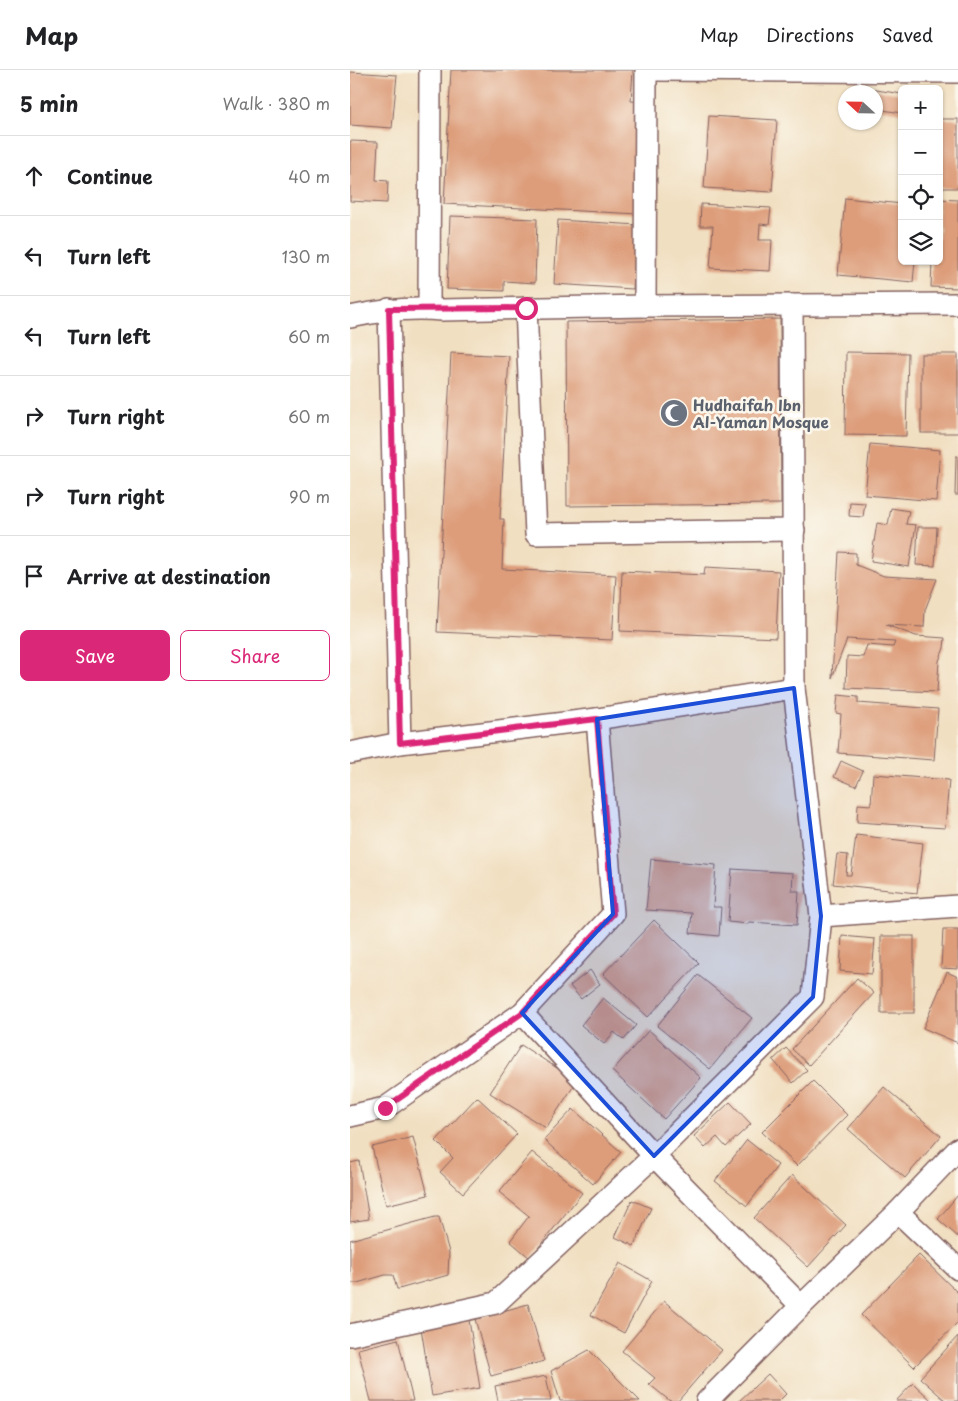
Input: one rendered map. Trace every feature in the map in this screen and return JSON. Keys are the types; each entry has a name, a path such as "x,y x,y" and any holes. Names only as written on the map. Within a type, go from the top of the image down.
{"street":[{"path":"429,308 430,70"},
{"path":"645,306 646,70"},
{"path":"655,70 945,71"},
{"path":"350,317 389,309 429,308 442,310 645,306 958,304"},
{"path":"350,1335 496,1303 654,1156 813,997 820,916 794,688 792,305"},
{"path":"526,308 536,534 794,530"},
{"path":"389,309 400,743"},
{"path":"350,753 400,743 597,719 794,688"},
{"path":"350,1116 385,1108 522,1013 613,914 597,719"},
{"path":"820,916 958,906"},
{"path":"522,1013 654,1156 801,1306"},
{"path":"707,1401 898,1212 958,1149"},
{"path":"898,1212 958,1269"}],"highlighted area":[{"path":"794,688 821,916 813,997 654,1156 522,1013 613,914 597,719"}],"building":[{"path":"451,70 633,70 631,101 645,102 639,214 444,204"},
{"path":"350,72 397,75 392,128 350,125"},
{"path":"883,91 898,93 898,112 883,110"},
{"path":"709,116 777,120 772,192 704,188"},
{"path":"943,119 958,119 958,188 943,188"},
{"path":"350,141 378,142 376,180 388,181 387,203 350,201"},
{"path":"845,198 898,204 898,265 915,265 913,282 838,275"},
{"path":"943,199 958,200 958,288 931,287 932,265 943,265"},
{"path":"701,204 771,208 769,225 760,224 759,240 772,240 770,271 710,268 713,226 700,226"},
{"path":"450,216 537,219 535,283 504,281 504,291 447,289"},
{"path":"558,220 638,225 633,289 554,284"},
{"name":"Hudhaifah Ibn Al-Yaman Mosque","path":"780,319 781,504 567,506 566,322"},
{"path":"846,352 908,353 906,436 845,435"},
{"path":"451,353 509,356 500,519 504,519 502,569 616,575 612,640 437,632"},
{"path":"921,354 958,354 958,433 921,433"},
{"path":"870,444 940,450 936,501 865,495"},
{"path":"956,456 958,456 958,495 955,495"},
{"path":"850,502 865,503 863,517 849,516"},
{"path":"891,508 909,511 906,524 916,525 909,567 871,561 877,523 888,525"},
{"path":"918,527 937,527 935,566 916,565"},
{"path":"839,552 856,553 856,565 884,576 937,579 925,610 924,627 886,625 916,636 945,638 944,648 939,661 937,692 846,688 847,656 863,657 867,645 893,647 895,642 847,639 832,678"},
{"path":"705,567 779,571 776,638 620,631 622,571 704,575"},
{"path":"838,695 858,697 858,703 938,709 934,760 838,753 841,714 836,713"},
{"path":"841,761 863,771 856,786 834,777"},
{"path":"873,774 949,780 945,828 857,822 858,804 871,805"},
{"path":"856,835 923,843 917,893 833,884 837,854 848,855 846,875 851,875"},
{"path":"651,859 716,865 713,907 721,907 719,936 690,933 692,913 646,910"},
{"path":"732,869 793,873 792,891 799,891 797,925 728,922"},
{"path":"654,920 699,963 648,1017 603,974"},
{"path":"943,929 958,929 958,969 941,968"},
{"path":"842,936 875,939 872,974 840,971"},
{"path":"881,936 914,936 914,1013 881,1013"},
{"path":"590,970 600,984 581,999 570,986"},
{"path":"947,972 958,977 958,1043 923,1028"},
{"path":"698,975 752,1018 710,1069 657,1026"},
{"path":"857,978 874,993 809,1065 792,1049"},
{"path":"603,998 636,1025 624,1040 614,1032 604,1044 581,1025"},
{"path":"649,1030 701,1078 664,1119 612,1071"},
{"path":"521,1045 577,1081 546,1128 490,1093"},
{"path":"786,1048 807,1070 793,1083 773,1060"},
{"path":"813,1081 847,1115 797,1166 762,1132"},
{"path":"884,1087 941,1136 905,1178 848,1129"},
{"path":"477,1097 517,1134 463,1193 440,1172 453,1158 436,1141"},
{"path":"730,1102 751,1124 726,1147 717,1137 705,1148 694,1136"},
{"path":"573,1109 621,1152 593,1184 544,1140"},
{"path":"413,1137 428,1195 386,1205 372,1147"},
{"path":"747,1140 778,1165 747,1206 715,1181"},
{"path":"532,1152 582,1193 530,1258 510,1241 529,1216 499,1192"},
{"path":"359,1161 369,1219 350,1222 350,1163"},
{"path":"792,1175 846,1225 808,1267 754,1218"},
{"path":"958,1195 958,1237 938,1219"},
{"path":"632,1200 651,1208 634,1246 615,1237"},
{"path":"439,1217 449,1252 448,1275 399,1289 397,1289 393,1275 350,1283 350,1240"},
{"path":"919,1255 958,1293 958,1322 914,1367 861,1315"},
{"path":"620,1263 652,1281 624,1333 591,1315"},
{"path":"664,1301 722,1350 678,1401 670,1401 649,1384 655,1378 622,1351"},
{"path":"528,1304 544,1361 491,1376 475,1319"},
{"path":"469,1320 480,1388 432,1396 421,1328"},
{"path":"958,1336 958,1401 946,1401 920,1378"},
{"path":"398,1339 413,1401 371,1401 358,1349"},
{"path":"589,1350 640,1401 560,1401 551,1371"},
{"path":"768,1374 786,1394 779,1401 739,1401"},
{"path":"546,1376 551,1401 498,1401 495,1386"},
{"path":"913,1383 932,1401 896,1401"}],"place":[{"name":"Hudhaifah Ibn Al-Yaman Mosque","path":"674,413"}],"route":[{"path":"385,1108 522,1013 613,914 597,719 400,743 389,309 526,308"}]}
